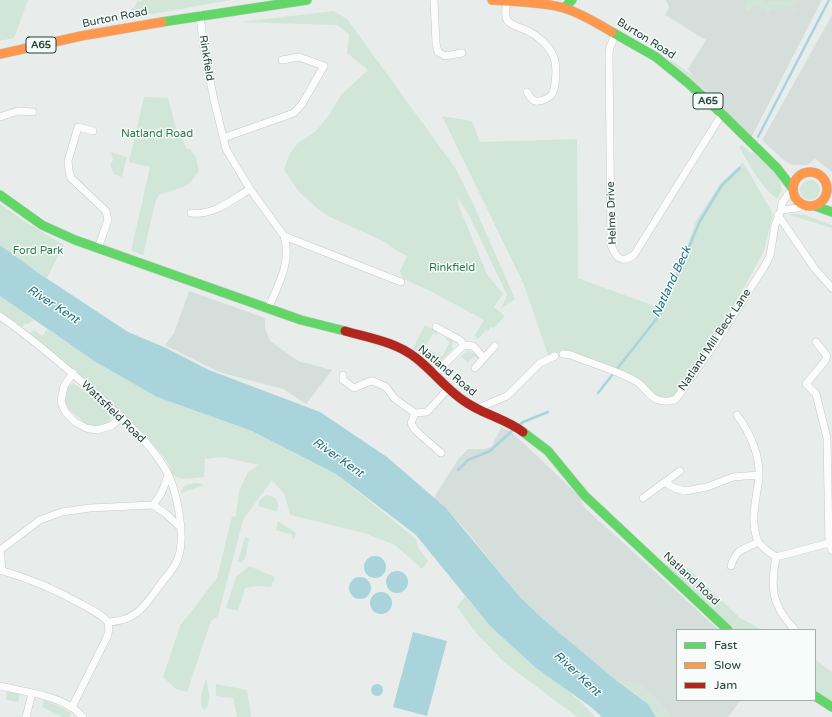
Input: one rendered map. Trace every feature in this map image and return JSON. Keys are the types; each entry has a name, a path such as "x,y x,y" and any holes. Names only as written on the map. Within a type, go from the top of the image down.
{"street":[{"name":"Burton Road","path":"0,54 81,36 200,15 307,0"},
{"path":"434,0 436,43 438,52 445,56 462,53"},
{"name":"Burton Road","path":"492,0 548,5 566,4 656,57 688,83 722,114 777,168 793,190"},
{"path":"566,4 572,0"},
{"path":"507,1 507,19 512,25 528,31 540,39 549,48 554,58 556,78 553,93 547,99 535,101 530,98 527,92"},
{"name":"Rinkfield","path":"200,15 214,100 226,148 250,189 284,236 287,244 287,258 268,309"},
{"name":"Helme Drive","path":"616,34 610,47 609,54 611,246 615,255 622,259 628,259 634,255 722,114"},
{"path":"223,138 294,113 302,104 324,66 299,56 282,60"},
{"path":"0,117 18,111 33,112"},
{"path":"93,131 78,127 68,161 71,178 106,211 108,220 98,248"},
{"path":"777,168 802,174 811,172 820,176 826,184 829,192 826,194 824,199 814,206"},
{"path":"793,190 796,180 802,174"},
{"path":"191,213 200,214 219,209 250,189"},
{"name":"A65","path":"793,190 796,199 804,205"},
{"name":"Natland Mill Beck Lane","path":"563,354 571,355 638,382 657,400 671,402 676,399 712,348 763,269 770,256 775,225 782,203 788,194 793,190"},
{"name":"Natland Road","path":"0,195 42,225 56,232 268,309 342,332 390,343 416,358 448,389 476,409 512,425 548,452 585,496 727,629"},
{"path":"832,212 814,206 804,205 780,212 816,269 832,288"},
{"path":"284,236 402,282"},
{"name":"Wattsfield Road","path":"0,316 73,373 122,417 165,468 177,500 181,528 181,542 178,560 166,578 137,614 126,620 108,622"},
{"path":"436,327 460,340 464,345 473,346 484,358"},
{"path":"776,557 830,547 827,438 816,394 806,384 825,361 827,356 816,342"},
{"path":"433,375 464,345"},
{"path":"475,368 495,346"},
{"path":"476,409 507,396 540,363 555,356"},
{"path":"73,373 64,386 61,402 66,413 75,422 86,428 96,430 111,426 122,417"},
{"path":"343,375 343,380 354,388 374,381 386,387 395,399 415,413 427,412 448,389"},
{"path":"415,413 411,423 415,430 441,453"},
{"path":"737,415 751,437 757,456 759,475 754,520 755,533 758,542 776,557"},
{"path":"643,498 680,471"},
{"path":"666,482 674,488 685,491 707,487 733,477 759,475"},
{"path":"153,505 161,494 168,476"},
{"path":"72,707 107,637 109,630 108,622 98,613 66,596 36,582 1,570 0,550 40,520 62,512 90,508 153,505 165,513 181,528"},
{"path":"731,566 734,556 738,552 758,542"},
{"path":"776,557 772,586 777,606 794,629"},
{"path":"0,686 32,693 60,702 72,707 83,717"},
{"path":"26,717 32,693"},
{"path":"816,697 832,707"}],"shaded area":[{"path":"666,0 822,0 749,142 722,114 688,69 706,40 665,15 669,7"},
{"path":"832,15 832,172 815,159 807,165 792,165 785,161 762,140"},
{"path":"189,291 265,318 265,328 270,341 298,361 332,370 306,404 283,389 219,372 165,345 174,333"},
{"path":"501,427 513,433 579,496 585,508 718,629 676,629 676,701 740,701 728,717 670,717 658,701 639,684 617,681 543,619 520,597 464,528 434,497 459,458 468,449 486,449 492,446"}],"green space":[{"path":"0,0 28,0 14,38 0,41"},
{"path":"138,0 141,2 142,0 232,0 129,18 132,8 134,8"},
{"path":"749,0 764,0 764,2 798,0 792,6 796,10 793,11 789,7 770,10 769,16 766,15 767,10 753,6 750,11 746,10 745,6"},
{"path":"334,11 347,19 456,169 515,299 501,309 507,295 469,215 457,197 460,209 487,274 503,294 494,307 505,316 494,328 491,327 488,331 486,330 478,339 474,336 484,320 432,292 402,278 400,271 407,256 385,242 328,216 300,193 284,170 290,153 298,143 316,131 329,115 341,95 368,70 347,53 349,34 337,25 240,22"},
{"path":"671,60 693,76 714,97 713,98 671,62"},
{"path":"144,97 168,98 175,125 187,149 190,149 196,157 199,171 190,183 183,187 159,195 156,200 143,255 131,251 150,167 129,162"},
{"path":"442,116 472,121 480,142 577,139 578,278 654,306 681,264 696,221 720,184 743,162 773,214 764,251 726,320 677,394 671,398 656,396 641,381 572,352 564,351 548,355 524,285"},
{"path":"742,145 764,161 779,179 781,192 777,199 765,188 755,174 739,146"},
{"path":"111,152 127,157 122,177 114,174 110,165 113,160"},
{"path":"810,180 817,183 820,190 817,197 810,200 803,197 800,190 803,183"},
{"name":"Ford Park","path":"0,204 24,221 64,245 47,278 0,245"},
{"path":"789,215 806,215 832,225 832,228"},
{"path":"0,296 34,320 22,327 0,311"},
{"path":"425,325 435,330 437,335 433,333 425,347 442,357 450,342 445,339 448,338 452,340 453,349 434,366 413,348"},
{"path":"47,329 94,361 157,397 252,431 336,474 416,539 419,549 428,561 422,569 395,545 364,533 290,515 285,495 272,480 243,520 218,616 211,621 187,692 176,689 163,677 180,626 217,578 232,517 236,516 239,491 248,472 259,465 222,457 205,459 204,477 184,479 177,478 172,473 164,458 146,437 60,358 30,333 34,330 42,336"},
{"path":"468,351 475,354 477,352 478,359 474,356 468,363 461,356"},
{"path":"73,383 91,395 107,411 110,416 110,420 107,424 102,426 89,426 64,405 66,392"},
{"path":"198,483 204,485 181,493 183,487"},
{"path":"267,495 277,500 277,512 259,506 260,499"},
{"path":"278,521 295,532 296,534 294,539 292,538 293,535 276,530"},
{"path":"245,537 249,538 245,559 241,563 238,561"},
{"path":"674,561 689,569 740,618 761,629 730,629 665,567"},
{"path":"249,566 275,577 271,587 255,586 245,588 238,611 226,608 236,577"},
{"path":"465,596 490,626 536,668 566,689 595,717 577,717 505,663 477,634 457,607"},
{"path":"816,660 832,672 832,702 816,692"},
{"path":"206,678 209,691 209,700 207,707 204,710 201,699"},
{"path":"617,681 639,684 658,701 670,717 656,717 648,704"},
{"path":"216,684 247,690 251,717 237,717 233,698 216,696"},
{"path":"7,691 20,694 18,702 6,700"},
{"path":"44,700 65,709 71,714 69,717 62,717 42,707"}],"water":[{"name":"River Kent","path":"0,245 37,272 128,332 164,347 209,370 320,412 387,457 446,508 520,597 543,619 617,681 648,704 656,717 602,717 591,707 536,668 490,626 416,535 336,474 252,431 157,397 94,361 0,296"},
{"path":"375,556 383,559 386,567 383,575 375,578 367,575 364,567 367,559"},
{"path":"397,571 405,574 408,582 405,590 397,593 389,590 386,582 389,574"},
{"path":"360,577 368,580 371,588 368,596 360,599 352,596 349,588 352,580"},
{"path":"381,592 389,595 392,603 389,611 381,614 373,611 370,603 373,595"},
{"path":"413,632 447,641 427,716 393,707"},
{"path":"377,684 381,686 383,690 381,694 377,696 373,694 371,690 373,686"}],"waterway":[{"name":"Natland Beck","path":"758,137 829,0"},
{"name":"Natland Beck","path":"598,393 661,313 700,221 722,185 740,168"},
{"name":"Natland Beck","path":"518,426 523,422 548,412"},
{"name":"Natland Beck","path":"458,470 468,460 490,451 513,430"}],"traffic: fast":[{"path":"162,22 307,0"},
{"path":"564,8 572,0"},
{"path":"612,32 656,57 688,83 777,168 793,189"},
{"path":"0,195 42,225 75,240 301,320 345,331"},
{"path":"815,206 832,212"},
{"path":"523,432 548,451 585,496 727,629"},
{"path":"816,697 832,707"}],"traffic: slow":[{"path":"492,0 538,3 564,8 582,15 612,32"},
{"path":"0,54 81,36 162,22"},
{"path":"810,172 816,173 822,177 826,183 827,189 826,195 822,201 816,205 810,206 804,205 798,201 794,195 793,189 794,183 798,177 804,173 810,172"}],"traffic: jam":[{"path":"345,331 382,341 400,348 416,358 451,391 471,406 516,427 523,432"}]}
